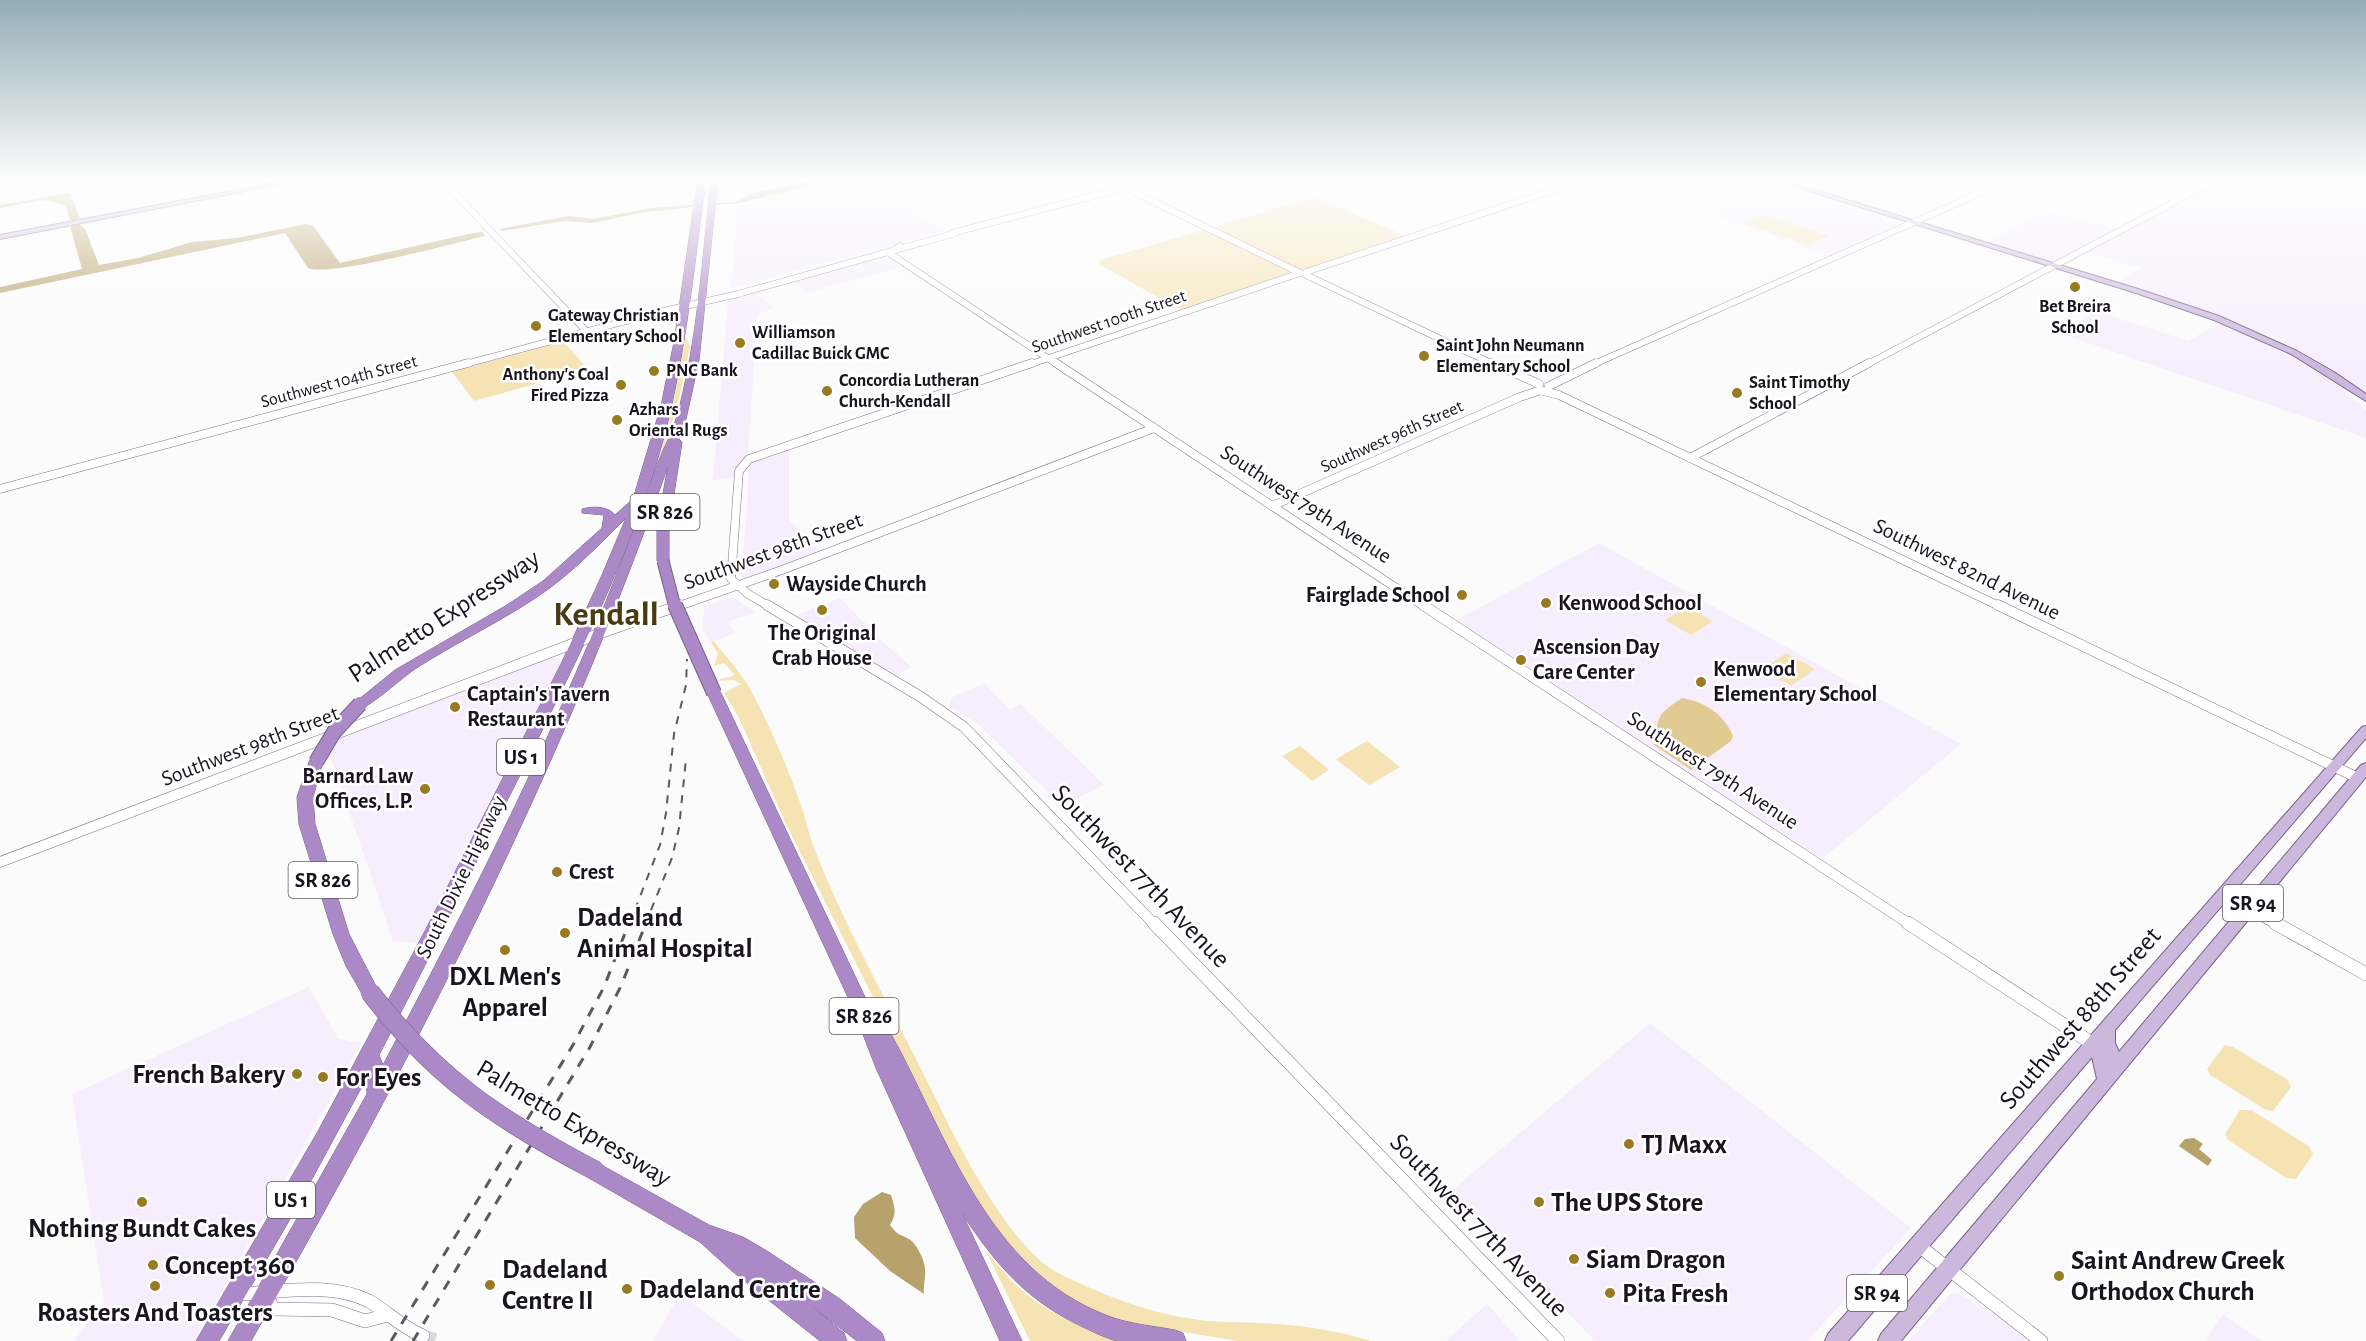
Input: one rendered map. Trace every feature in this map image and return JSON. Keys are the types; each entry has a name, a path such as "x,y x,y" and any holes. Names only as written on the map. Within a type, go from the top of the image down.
{"highway":[{"name":"South Dixie Highway","path":"207,1341 236,1294 370,1056 579,642 638,500 665,413 686,305 694,243"},
{"name":"South Dixie Highway","path":"266,1294 374,1097 470,913 537,775 601,633 625,575 680,422 695,357 708,243"},
{"name":"SR 826","path":"680,422 663,527 663,561 676,609 861,1006 885,1068 1011,1341"},
{"name":"Palmetto Expressway","path":"638,500 582,556 547,584 399,675 360,704 334,732 316,762 305,797 308,824 337,923 355,966 370,992 392,1022 454,1085 541,1143 596,1171 704,1234 736,1244 760,1258 832,1307 874,1341"},
{"path":"586,511 607,512 610,516 608,531"},
{"path":"513,775 537,775"},
{"path":"861,1006 877,1027 969,1206 1006,1260 1040,1290 1078,1315 1120,1330 1175,1341"},
{"path":"370,1056 376,1070 374,1097"},
{"path":"704,1234 806,1314 836,1341"},
{"name":"US 1","path":"239,1341 266,1294"}],"main road":[{"path":"1976,243 2187,308 2247,330 2313,362 2366,398"},
{"name":"Southwest 88th Street","path":"1835,1341 2366,730"},
{"name":"SR 94","path":"1888,1341 2362,773"},
{"path":"2107,1028 2107,1043 2117,1065"},
{"path":"2093,1044 2105,1066 2105,1080"}],"street":[{"path":"501,243 587,332"},
{"name":"Southwest 104th Street","path":"0,489 686,305 702,297 915,243"},
{"name":"Southwest 104th Street","path":"702,297 738,294 924,243"},
{"name":"Southwest 82nd Avenue","path":"1240,243 2334,766 2362,773"},
{"name":"Southwest 100th Street","path":"737,586 730,579 730,572 738,471 744,463 756,456 1396,243"},
{"name":"Southwest 96th Street","path":"1272,506 1870,243"},
{"path":"1690,458 2099,243"},
{"path":"889,253 900,246"},
{"name":"Southwest 79th Avenue","path":"889,253 2093,1044"},
{"path":"738,294 745,287"},
{"name":"Southwest 98th Street","path":"0,861 601,633 737,586 1154,428"},
{"name":"Southwest 77th Avenue","path":"737,586 921,697 964,727 1558,1341"},
{"path":"2223,894 2366,974"},
{"path":"1918,1245 2041,1341"},
{"path":"236,1294 266,1294 273,1309 335,1310 355,1315 365,1321 388,1315 402,1328 423,1336"}],"shaded area":[{"path":"75,243 90,243 99,265 138,258 190,243 239,243 0,293 0,287 82,269"},
{"path":"291,243 325,243 340,263 431,243 459,243 366,264 341,268 308,268"},
{"path":"735,243 901,243 731,288"},
{"path":"1160,243 1390,243 1187,310 1179,309 1099,264 1101,260"},
{"path":"1793,243 1857,243 1829,255"},
{"path":"1988,243 2366,243 2366,393 2333,369 2274,337 2225,318 2118,283 2141,268 2086,252 2067,266"},
{"path":"885,257 900,267 807,293 793,282"},
{"path":"755,292 774,308 757,315 748,456 738,464 735,477 713,480 728,301"},
{"path":"2097,311 2188,341 2218,324 2265,343 2342,389 2366,410 2366,438 2059,333"},
{"path":"686,336 690,347 678,403 650,491 604,607 660,456 674,402"},
{"path":"563,341 588,369 474,401 452,372"},
{"path":"789,449 789,520 828,558 766,582 742,578 740,576 749,467 753,460"},
{"name":"Kenwood Elementary School","path":"1599,543 1961,744 1822,859 1457,620"},
{"path":"732,597 755,612 728,622 736,633 711,642 703,629 704,606"},
{"path":"840,598 911,667 895,677 794,616"},
{"path":"1687,607 1713,621 1691,635 1665,620"},
{"path":"714,641 745,681 764,716 791,777 814,848 829,884 957,1141 987,1194 1023,1243 1041,1261 1060,1274 1145,1308 1199,1320 1313,1328 1371,1341 1237,1341 1135,1324 1105,1316 1061,1294 1013,1252 984,1213 960,1170 786,824 739,718 724,693 741,684 734,680 715,681 735,675 724,663 714,666 718,654 711,642"},
{"path":"1786,653 1815,669 1791,686 1762,670"},
{"path":"550,657 565,661 421,943 393,941 330,755 342,735"},
{"path":"984,683 1010,709 1021,704 1104,785 1062,806 978,724 949,706 951,698"},
{"path":"1682,698 1698,702 1713,710 1725,722 1733,736 1731,741 1691,770 1654,745 1662,713"},
{"path":"1367,741 1400,767 1369,785 1336,759"},
{"path":"1300,746 1329,770 1312,781 1282,756"},
{"path":"309,987 338,1038 351,1042 362,1042 194,1341 74,1341 104,1302 72,1094"},
{"path":"1650,1023 1911,1228 1807,1341 1595,1341 1450,1192"},
{"path":"2225,1045 2233,1047 2288,1080 2291,1087 2273,1111 2266,1110 2210,1075 2207,1069"},
{"path":"2240,1110 2251,1110 2309,1146 2313,1154 2296,1179 2286,1178 2228,1140 2225,1134"},
{"path":"2194,1138 2203,1144 2199,1149 2212,1160 2208,1166 2179,1146 2185,1139"},
{"path":"882,1192 891,1195 894,1203 895,1210 890,1225 897,1233 912,1241 922,1257 925,1266 924,1294 890,1271 855,1238 854,1217 863,1204"},
{"path":"985,1249 1012,1281 1050,1311 1095,1331 1125,1341 1030,1341"},
{"path":"1957,1293 1995,1314 2030,1341 1908,1341 1950,1294"},
{"path":"680,1294 743,1341 653,1341"},
{"path":"1487,1304 1520,1341 1446,1341"},
{"path":"2223,1314 2261,1341 2205,1341"}],"tunnel":[{"path":"423,1336 441,1341"}],"railway":[{"path":"629,925 660,845 666,813 674,734 686,685 687,659"},
{"path":"645,925 672,858 679,828 686,759"},
{"path":"391,1341 573,1045 604,987 629,923"},
{"path":"413,1341 590,1047 621,986 646,923"}],"place":[{"name":"Bet Breira School","path":"2075,287"},
{"name":"Gateway Christian Elementary School","path":"536,326"},
{"name":"Williamson Cadillac Buick GMC","path":"740,343"},
{"name":"Saint John Neumann Elementary School","path":"1424,356"},
{"name":"PNC Bank","path":"654,371"},
{"name":"Anthony's Coal Fired Pizza","path":"621,385"},
{"name":"Concordia Lutheran Church-Kendall","path":"827,391"},
{"name":"Saint Timothy School","path":"1737,393"},
{"name":"Azhars Oriental Rugs","path":"617,420"},
{"name":"Wayside Church","path":"774,584"},
{"name":"Fairglade School","path":"1462,595"},
{"name":"Kenwood School","path":"1546,603"},
{"name":"The Original Crab House","path":"822,610"},
{"name":"Ascension Day Care Center","path":"1521,660"},
{"name":"Kenwood Elementary School","path":"1701,682"},
{"name":"Captain's Tavern Restaurant","path":"455,707"},
{"name":"Barnard Law Offices, L.P.","path":"425,789"},
{"name":"Crest","path":"557,872"},
{"name":"Dadeland Animal Hospital","path":"565,933"},
{"name":"DXL Men's Apparel","path":"505,950"},
{"name":"French Bakery","path":"297,1074"},
{"name":"For Eyes","path":"323,1077"},
{"name":"TJ Maxx","path":"1629,1144"},
{"name":"Nothing Bundt Cakes","path":"142,1202"},
{"name":"The UPS Store","path":"1539,1202"},
{"name":"Siam Dragon","path":"1574,1259"},
{"name":"Concept 360","path":"153,1265"},
{"name":"Saint Andrew Greek Orthodox Church","path":"2059,1276"},
{"name":"Dadeland Centre II","path":"490,1285"},
{"name":"Roasters And Toasters","path":"155,1286"},
{"name":"Dadeland Centre","path":"627,1289"},
{"name":"Pita Fresh","path":"1610,1293"}],"district":[{"name":"Kendall","path":"606,615"}]}
